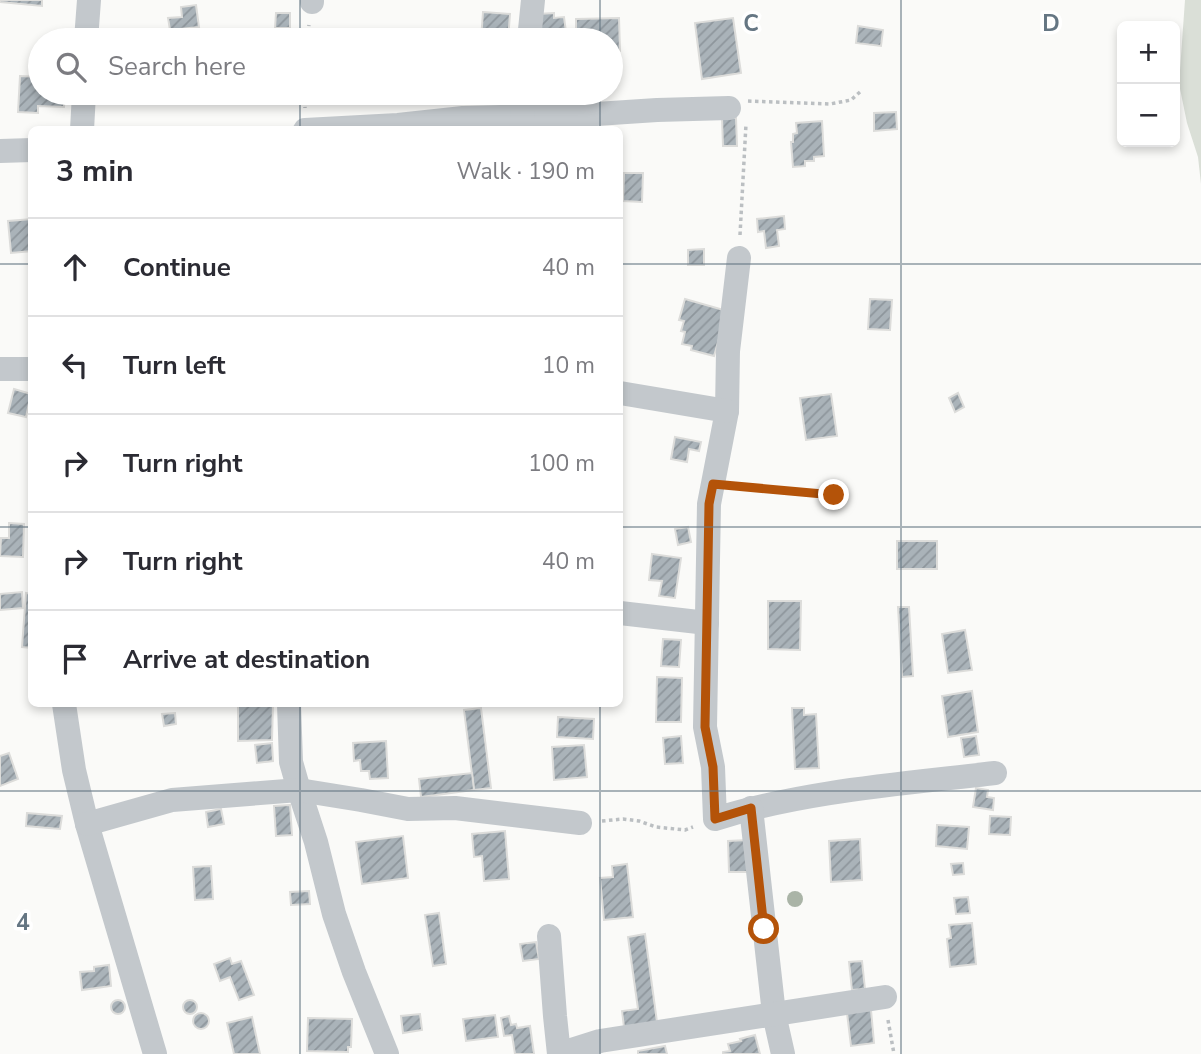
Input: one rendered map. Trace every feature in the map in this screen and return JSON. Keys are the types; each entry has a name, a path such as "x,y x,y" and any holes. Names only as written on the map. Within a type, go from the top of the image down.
{"street":[{"path":"87,28 89,0"},
{"path":"530,28 533,0"},
{"path":"82,126 83,105"},
{"path":"375,126 523,113 581,116 657,110 738,111"},
{"path":"0,150 28,150"},
{"path":"739,258 728,351 727,411 709,504 705,727 713,767 715,819 751,808 868,788 995,774"},
{"path":"0,369 28,369"},
{"path":"623,394 727,411"},
{"path":"623,613 708,623"},
{"path":"64,707 74,770 87,824 155,1054"},
{"path":"289,707 291,762 316,842 334,914 387,1054"},
{"path":"87,824 172,800 299,790 408,809 455,808 580,823"},
{"path":"751,808 774,1014 783,1054"},
{"path":"549,936 559,1054 600,1041 885,997"}],"path":[{"path":"739,258 738,111 748,101 830,104 852,100 861,91"},
{"path":"713,484 834,495"},
{"path":"580,823 623,819 656,827 685,830 715,819"},
{"path":"893,1047 894,1054"}],"shaded area":[{"path":"1185,0 1201,0 1201,184 1198,157 1180,89"}],"building":[{"path":"42,0 42,6 0,2"},
{"path":"196,5 199,27 170,28 168,18 182,17 181,7"},
{"path":"483,12 510,14 509,28 482,28"},
{"path":"276,13 290,13 290,28 275,28"},
{"path":"554,13 554,18 564,17 565,28 539,28 538,14"},
{"path":"619,18 619,28 576,28 576,19"},
{"path":"733,18 741,73 702,79 695,23"},
{"path":"858,26 883,30 881,46 856,43"},
{"path":"20,76 28,76 28,105 64,105 38,106 38,113 18,112"},
{"path":"896,112 897,129 874,131 874,113"},
{"path":"722,118 736,118 737,146 723,146"},
{"path":"822,121 824,156 814,157 814,161 805,161 805,166 793,167 791,142 793,134 797,133 796,123"},
{"path":"624,173 643,173 642,202 623,201"},
{"path":"784,216 785,229 777,230 779,246 766,248 764,231 758,232 757,219"},
{"path":"28,219 28,251 11,253 8,221"},
{"path":"704,249 704,265 688,265 688,250"},
{"path":"685,299 727,311 714,356 691,350 692,346 682,344 685,332 681,331 684,321 679,320"},
{"path":"870,299 892,300 890,330 868,329"},
{"path":"14,389 28,393 26,417 8,413"},
{"path":"958,393 964,407 955,412 949,398"},
{"path":"831,394 837,436 806,440 800,398"},
{"path":"675,437 701,442 699,451 689,449 687,462 671,459"},
{"path":"9,523 24,524 23,557 0,556 1,538 9,538"},
{"path":"688,527 691,542 678,545 675,529"},
{"path":"897,541 937,541 937,569 897,569"},
{"path":"652,554 681,558 675,598 659,596 662,581 649,580"},
{"path":"22,592 23,608 0,610 0,594"},
{"path":"26,593 28,648 22,647"},
{"path":"768,601 801,601 800,650 768,649"},
{"path":"898,607 909,607 913,676 902,677"},
{"path":"965,630 972,670 948,673 942,634"},
{"path":"663,639 681,640 679,667 661,666"},
{"path":"657,677 682,678 681,722 656,722"},
{"path":"972,691 978,732 948,737 942,696"},
{"path":"238,707 273,707 272,740 238,741"},
{"path":"481,708 491,788 474,790 464,710"},
{"path":"792,708 804,708 804,715 816,714 819,768 795,769"},
{"path":"175,713 176,724 164,726 162,714"},
{"path":"558,717 594,719 593,739 557,737"},
{"path":"681,736 683,763 665,764 663,738"},
{"path":"976,736 979,755 964,757 961,738"},
{"path":"386,741 388,778 370,779 369,771 361,771 360,760 354,761 353,743"},
{"path":"272,743 273,761 257,763 255,745"},
{"path":"584,745 587,777 554,780 552,747"},
{"path":"9,753 18,779 0,786 0,756"},
{"path":"472,773 474,790 421,797 419,779"},
{"path":"976,788 988,790 987,797 994,798 993,810 973,807"},
{"path":"290,805 292,835 276,836 274,806"},
{"path":"221,809 224,824 208,827 206,812"},
{"path":"27,813 62,816 60,829 26,826"},
{"path":"990,816 1011,817 1010,835 989,834"},
{"path":"937,825 969,827 967,849 936,846"},
{"path":"505,831 509,879 484,881 482,856 474,857 472,834"},
{"path":"403,836 408,878 362,884 356,842"},
{"path":"860,839 862,880 831,882 829,841"},
{"path":"748,840 748,872 729,872 728,841"},
{"path":"963,863 964,874 953,875 951,864"},
{"path":"627,864 633,917 604,920 600,878 613,877 612,866"},
{"path":"211,866 213,899 195,900 193,867"},
{"path":"309,891 310,904 291,905 290,892"},
{"path":"968,897 970,913 956,914 954,898"},
{"path":"439,913 446,964 433,966 425,915"},
{"path":"972,923 976,964 950,967 947,939 951,938 949,925"},
{"path":"645,934 657,1022 624,1027 622,1011 638,1009 628,937"},
{"path":"536,942 539,959 523,961 520,944"},
{"path":"230,958 232,964 241,961 254,995 239,1000 230,977 220,981 214,964"},
{"path":"862,961 865,989 852,990 849,962"},
{"path":"109,965 111,986 82,990 80,972 94,971 94,967"},
{"path":"118,1000 123,1002 123,1012 118,1014 113,1012 111,1007 113,1002"},
{"path":"190,1000 195,1002 195,1012 190,1014 185,1012 183,1007 185,1002"},
{"path":"871,1010 874,1043 851,1046 847,1013"},
{"path":"201,1013 207,1015 207,1027 201,1029 195,1027 193,1021 195,1015"},
{"path":"420,1014 422,1030 403,1033 401,1016"},
{"path":"495,1015 498,1037 466,1041 463,1019"},
{"path":"509,1016 511,1025 516,1024 517,1028 530,1026 534,1054 515,1054 512,1035 504,1036 501,1018"},
{"path":"252,1017 260,1054 234,1054 227,1023"},
{"path":"308,1018 352,1019 351,1047 348,1047 348,1052 307,1051"},
{"path":"755,1035 760,1054 723,1054 730,1051 728,1044"},
{"path":"665,1046 667,1054 638,1054 638,1051"}],"route":[{"path":"764,929 751,808 715,819 713,767 705,727 709,504 713,484 834,495"}]}
